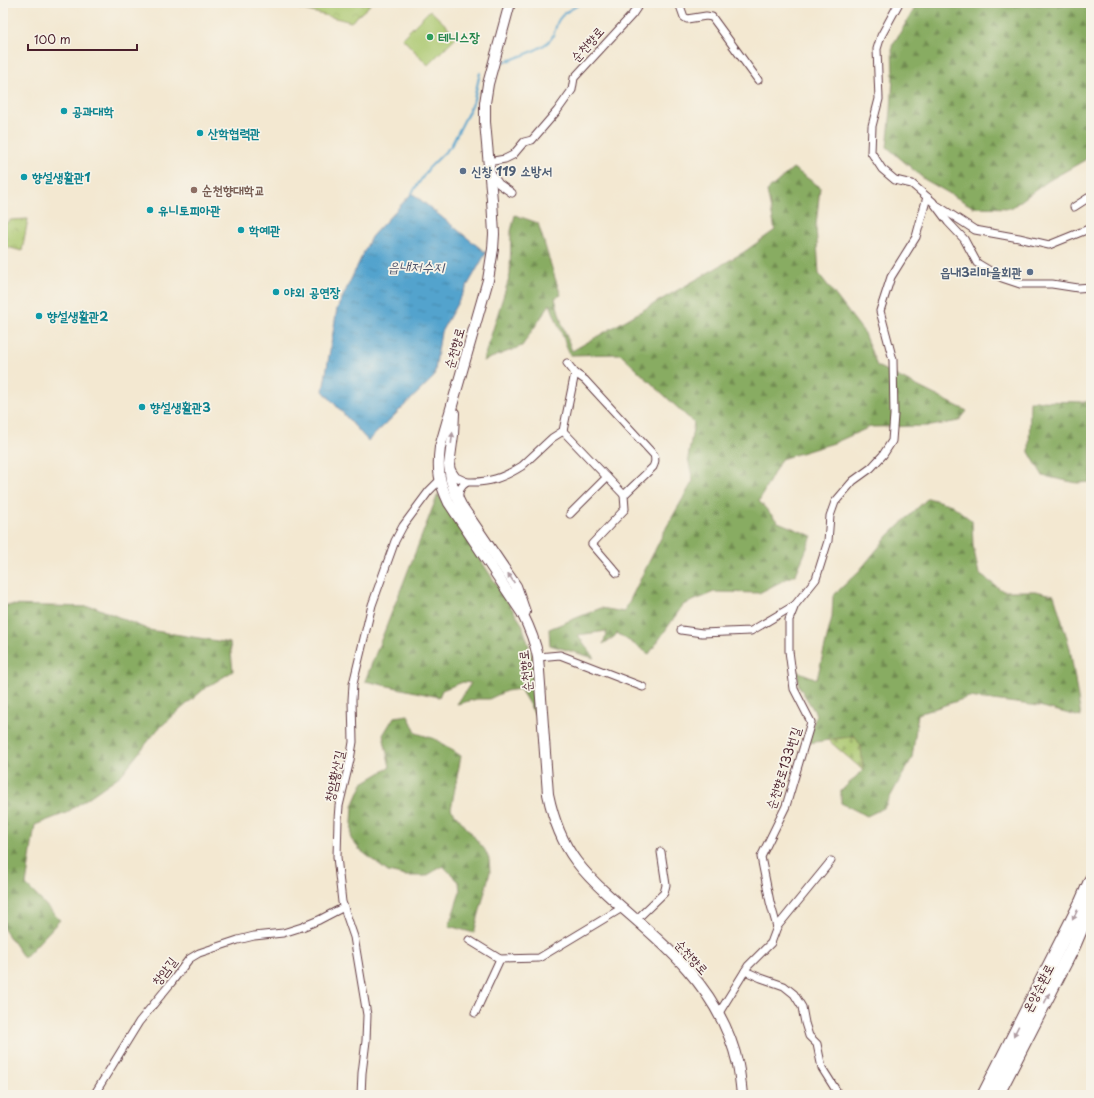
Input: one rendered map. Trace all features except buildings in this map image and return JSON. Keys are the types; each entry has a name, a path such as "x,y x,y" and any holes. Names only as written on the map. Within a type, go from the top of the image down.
{"highway":[{"name":"온양순환로","path":"984,1095 1081,903 1091,880"},
{"name":"온양순환로","path":"997,1095 1074,945 1091,905"}],"main road":[{"name":"순천향로","path":"510,3 488,84 485,103 494,249 488,280 440,447 440,480 449,503 522,613 535,643 538,657 548,794 552,812 566,846 587,875 667,948 688,969 704,990 719,1013 731,1039 738,1065 742,1095"},
{"path":"454,396 453,435 449,465 453,486 461,505 516,586 529,628"},
{"path":"738,1065 750,1095"}],"street":[{"name":"순천향로","path":"488,165 506,159 513,155 524,142 532,140 557,111 572,90 574,78 632,14 640,3"},
{"path":"679,3 684,17 687,19 706,16 712,17 758,80"},
{"path":"898,3 881,36 877,49 879,99 872,126 871,152 882,169 895,180 912,184 930,200 975,230 1049,245 1091,228"},
{"path":"488,165 499,184 512,193"},
{"path":"1074,207 1091,196"},
{"path":"930,200 964,239 977,263 1002,278 1020,284 1052,284 1078,288 1091,287"},
{"name":"순천향로133번길","path":"777,927 770,902 761,857 786,806 811,722 794,689 789,651 789,620 794,605 816,580 828,541 830,516 835,502 853,481 871,468 892,440 894,415 893,360 880,311 891,277 916,237 930,200"},
{"path":"567,363 575,373 585,380 656,459 653,467 624,495"},
{"path":"449,465 451,471 456,477 467,482 479,483 496,480 518,469 552,438 563,431 575,373"},
{"path":"563,431 624,495 625,509 592,544 617,573"},
{"path":"570,514 607,477"},
{"name":"창암황산길","path":"361,1095 367,1015 354,937 341,896 337,857 338,819 353,742 352,700 356,669 372,606 395,541 429,491 440,480"},
{"path":"461,505 458,493 460,488 467,482"},
{"path":"681,630 702,633 751,630 794,605"},
{"path":"538,657 560,655 643,687"},
{"path":"636,920 664,892 666,885 662,852"},
{"path":"719,1013 748,966 771,942 777,927 831,861"},
{"name":"창암길","path":"94,1095 139,1022 189,959 199,953 238,940 254,936 283,933 302,927 344,907"},
{"path":"469,940 500,959 538,958 622,908"},
{"path":"475,1013 500,959"},
{"path":"745,971 784,986 794,994 802,1007 809,1036 817,1044 822,1068 839,1095"}],"green space":[{"path":"277,3 372,3 351,22"},
{"path":"918,3 1091,3 1091,154 1085,160 1048,181 1011,208 973,207 924,179 887,147 893,76 892,46"},
{"name":"테니스장","path":"430,10 457,36 428,65 402,38"},
{"path":"793,168 820,187 816,226 819,274 863,331 877,366 967,411 959,421 931,426 870,427 834,443 781,459 759,501 778,522 812,536 796,574 759,593 714,592 683,605 649,654 617,633 614,637 603,644 607,631 578,635 594,658 550,645 549,629 601,608 624,612 666,528 693,481 688,458 694,423 620,354 570,355 550,304 522,346 483,361 510,275 511,231 515,215 538,223 561,295 555,298 562,324 572,351 744,252 775,230 767,191"},
{"path":"28,219 22,251 3,246 3,225 11,220"},
{"path":"1030,401 1091,402 1091,482 1077,483 1043,476 1029,452"},
{"path":"438,494 522,624 533,659 536,716 520,689 506,691 489,699 477,699 457,704 471,683 463,682 442,690 439,697 365,681"},
{"path":"928,498 952,505 972,521 973,546 979,574 1003,591 1035,591 1054,595 1070,648 1081,717 1039,706 969,697 918,714 912,758 884,808 867,816 841,803 841,791 863,770 855,736 809,743 816,714 799,686 797,671 817,679 832,617 833,596 860,570 888,536"},
{"path":"3,605 95,607 149,630 230,643 233,671 204,689 158,729 121,775 66,813 35,825 26,885 60,920 24,958 3,928"},
{"path":"408,715 416,733 435,739 461,756 451,809 485,850 489,859 490,872 474,933 449,926 460,892 459,882 443,866 426,876 406,876 388,872 360,850 351,839 353,806 363,783 390,767 383,735 394,717"},
{"path":"855,736 861,747 863,770 828,740"}],"water":[{"name":"읍내저수지","path":"412,193 486,253 441,332 434,377 368,441 323,391 337,309 371,237"}],"waterway":[{"path":"505,62 529,53 546,44 553,36 560,18 569,10 583,3"},
{"path":"412,193 429,168 451,146 473,103 480,73"}],"place":[{"name":"테니스장","path":"430,37"},
{"name":"공과대학","path":"64,111"},
{"name":"산학협력관","path":"200,133"},
{"name":"신창 119 소방서","path":"463,171"},
{"name":"향설생활관1","path":"24,177"},
{"name":"순천향대학교","path":"194,190"},
{"name":"유니토피아관","path":"150,210"},
{"name":"학예관","path":"241,230"},
{"name":"읍내3리마을회관","path":"1030,272"},
{"name":"야외 공연장","path":"276,292"},
{"name":"향설생활관2","path":"39,316"},
{"name":"향설생활관3","path":"142,407"}]}
